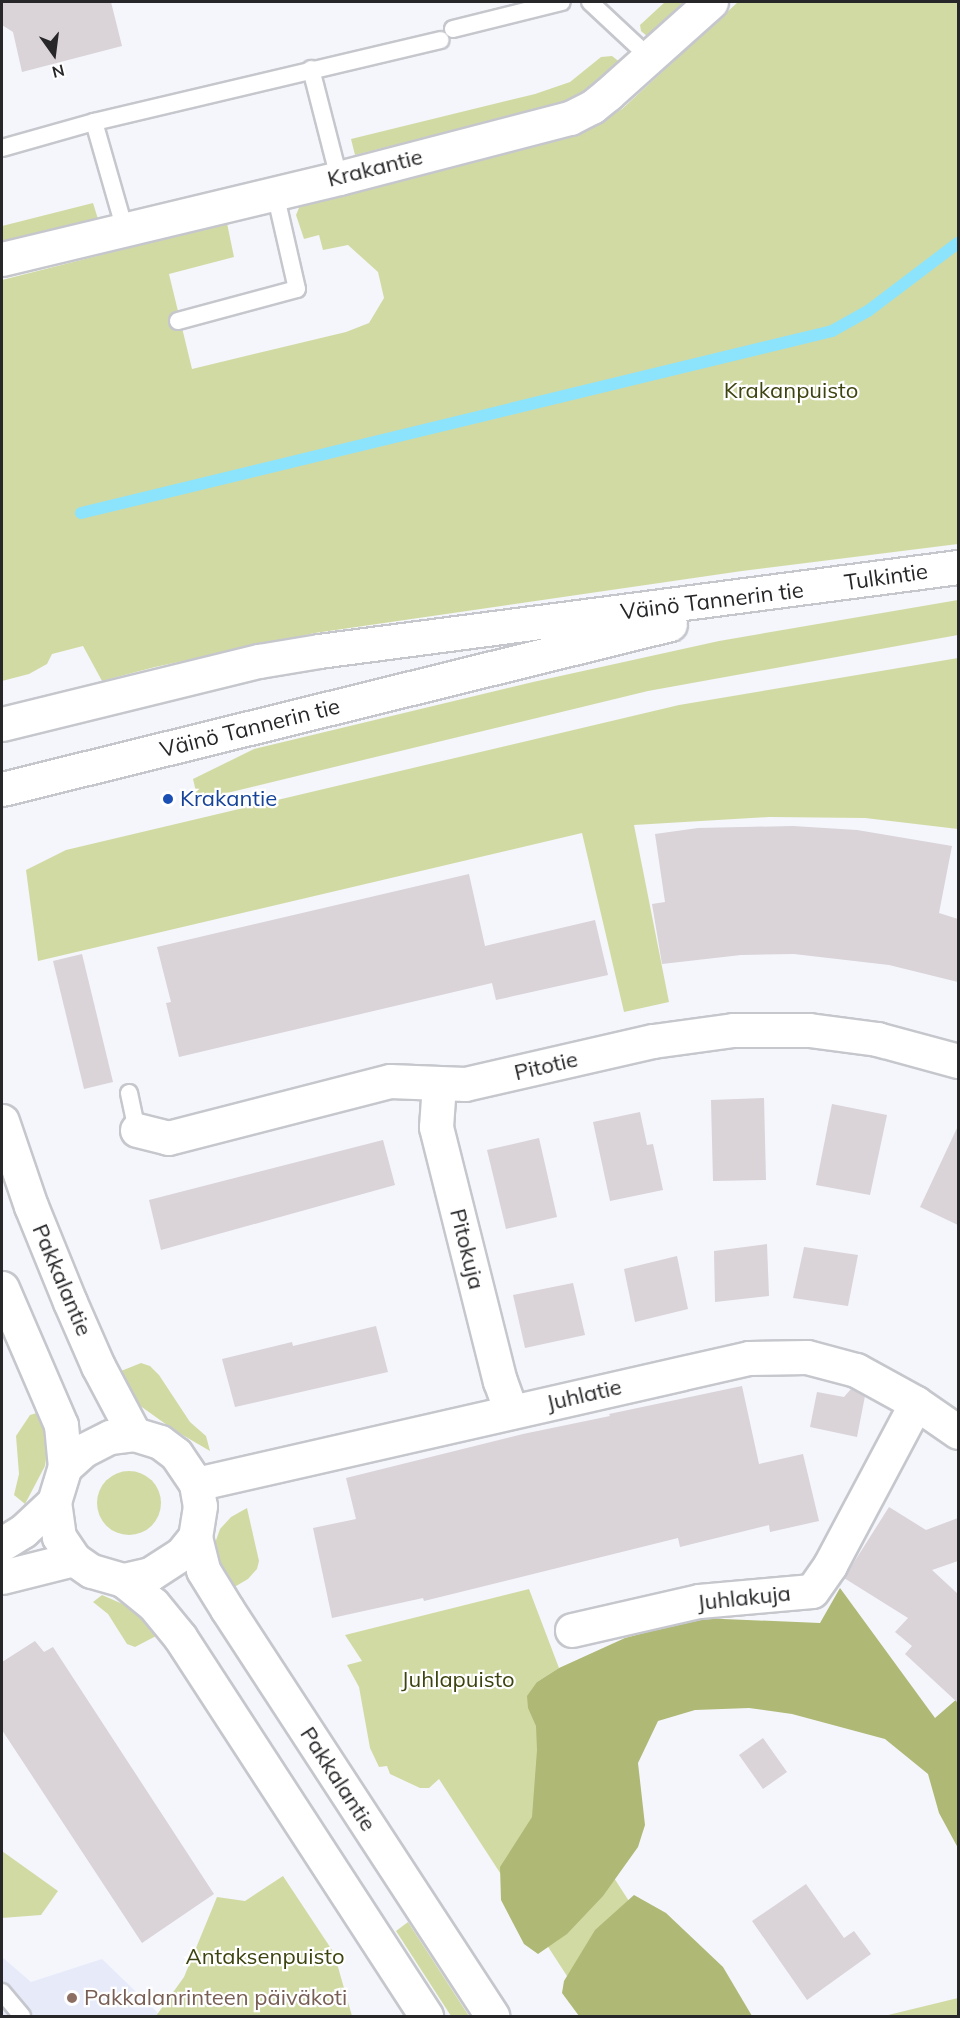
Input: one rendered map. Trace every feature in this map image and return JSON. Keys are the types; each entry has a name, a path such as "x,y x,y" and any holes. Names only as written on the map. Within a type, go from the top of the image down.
{"street":[{"name":"Krakantie","path":"2,259 339,178 570,118 600,101 711,2"},
{"name":"Tulkintie","path":"814,587 958,567"},
{"name":"Väinö Tannerin tie","path":"2,724 259,661 319,651 814,587"},
{"name":"Väinö Tannerin tie","path":"2,789 814,587"},
{"name":"Pitotie","path":"137,1130 168,1138 390,1081 465,1084 653,1041 734,1030 808,1030 877,1039 958,1061"},
{"name":"Pitokuja","path":"439,1084 436,1126 500,1381 511,1411"},
{"name":"Pakkalantie","path":"2,1121 31,1206 70,1302 98,1366 134,1434"},
{"path":"2,1288 61,1425 65,1467 54,1502 59,1537 74,1559 91,1571 123,1580 153,1604 180,1637 426,2016"},
{"name":"Juhlatie","path":"196,1484 749,1358 807,1358 856,1370 916,1403 958,1432"},
{"name":"Juhlakuja","path":"572,1630 699,1601 812,1591 830,1565 916,1403"},
{"path":"65,1467 84,1450 110,1437 134,1434 160,1443 176,1454 196,1484 200,1506 195,1537 176,1558 150,1574 123,1580"},
{"path":"2,1544 23,1532 54,1502"},
{"name":"Pakkalantie","path":"195,1537 203,1570 492,2016"},
{"path":"2,1577 74,1559"}],"lane":[{"path":"453,29 519,6 562,2"},
{"path":"590,2 650,57"},
{"path":"2,148 94,122 440,40"},
{"path":"311,69 339,178"},
{"path":"94,122 125,230"},
{"path":"178,321 297,289 275,193"},
{"path":"129,1093 137,1130"},
{"path":"2,1992 22,2016"}],"shaded area":[{"name":"Pakkalanrinteen päiväkoti","path":"2,1957 31,1982 102,1959 159,2014 156,2016 2,2016"}],"green space":[{"path":"665,2 689,2 649,38 641,31 640,25"},
{"name":"Krakanpuisto","path":"738,2 958,2 958,544 742,571 315,633 155,667 102,681 83,646 52,654 47,664 29,674 2,681 2,280 227,223 234,257 169,274 192,369 346,332 369,323 384,298 378,272 348,245 323,250 319,235 304,239 296,215 301,203 542,145 590,128 622,109"},
{"path":"612,56 621,63 587,91 568,101 355,155 351,139 535,94 570,82 601,57"},
{"path":"93,203 98,219 2,243 2,226"},
{"path":"958,600 958,635 648,691 198,800 193,779 254,749 533,682 719,641"},
{"path":"958,658 958,829 865,818 769,817 634,825 669,1002 624,1012 582,833 38,961 26,870 66,850 679,705"},
{"path":"141,1363 150,1366 159,1375 190,1422 206,1436 210,1451 174,1430 132,1400 116,1373"},
{"path":"40,1412 47,1428 48,1446 45,1466 25,1504 14,1495 19,1474 16,1436 30,1415"},
{"path":"129,1471 147,1477 155,1485 161,1503 155,1521 147,1529 129,1535 111,1529 103,1521 97,1503 103,1485 111,1477"},
{"path":"247,1508 259,1561 257,1569 248,1579 231,1589 221,1571 215,1543 220,1529 231,1517"},
{"path":"840,1588 935,1718 958,1698 958,1848 939,1813 928,1774 885,1739 792,1714 749,1708 695,1710 658,1721 638,1763 645,1825 638,1847 603,1896 567,1934 538,1954 524,1944 501,1900 500,1867 532,1817 537,1750 536,1726 528,1708 527,1696 537,1682 559,1668 625,1638 700,1618 820,1623"},
{"name":"Juhlapuisto","path":"529,1589 559,1668 537,1682 578,1822 703,2016 593,2016 439,1779 429,1788 420,1788 390,1774 387,1766 379,1767 370,1748 359,1687 347,1665 362,1661 345,1635"},
{"path":"102,1595 142,1615 158,1635 135,1647 127,1644 108,1614 93,1602"},
{"path":"2,1851 58,1891 41,1915 2,1918"},
{"name":"Antaksenpuisto","path":"283,1876 334,1953 352,2016 156,2016 184,1977 217,1897 245,1901"},
{"path":"634,1895 666,1913 723,1967 752,2016 579,2016 562,1993 564,1981 595,1930"},
{"path":"408,1922 469,2016 451,2016 396,1931"},
{"path":"958,1998 958,2016 884,2016"}],"building":[{"path":"2,2 111,2 122,46 22,72 13,32 2,25"},
{"path":"793,826 857,830 952,846 939,913 958,919 958,982 889,965 794,954 741,955 662,964 652,904 665,902 655,834 698,828"},
{"path":"469,874 485,946 595,920 608,975 496,1000 492,983 179,1057 166,1003 171,1002 157,947"},
{"path":"82,954 113,1082 84,1089 53,961"},
{"path":"764,1098 766,1180 713,1181 711,1100"},
{"path":"832,1104 887,1115 870,1195 816,1185"},
{"path":"640,1112 647,1145 653,1144 663,1190 610,1201 593,1122"},
{"path":"958,1126 958,1225 920,1207"},
{"path":"539,1138 557,1217 506,1229 487,1150"},
{"path":"383,1140 395,1185 161,1250 149,1200"},
{"path":"767,1244 769,1296 715,1302 714,1251"},
{"path":"804,1247 858,1255 848,1306 793,1298"},
{"path":"677,1256 688,1309 635,1322 624,1269"},
{"path":"573,1283 585,1335 525,1348 513,1295"},
{"path":"376,1326 388,1372 235,1407 222,1359 292,1342 293,1346"},
{"path":"742,1386 759,1464 803,1454 819,1521 770,1532 769,1525 680,1547 678,1538 424,1601 423,1598 332,1618 313,1528 356,1519 346,1478 523,1434 610,1416 609,1414"},
{"path":"851,1389 865,1396 857,1437 810,1427 817,1392 844,1397"},
{"path":"889,1507 926,1530 958,1518 958,1561 932,1570 958,1594 958,1703 905,1654 912,1646 895,1632 908,1618 844,1578"},
{"path":"35,1641 44,1652 53,1647 214,1894 142,1943 2,1730 2,1662"},
{"path":"763,1738 787,1772 763,1789 739,1755"},
{"path":"806,1884 844,1938 854,1931 871,1954 807,2000 752,1921"}],"waterway":[{"path":"81,513 832,331 868,311 958,243"}],"place":[{"name":"Krakantie","path":"168,799"},
{"name":"Pakkalanrinteen päiväkoti","path":"72,1998"}]}
